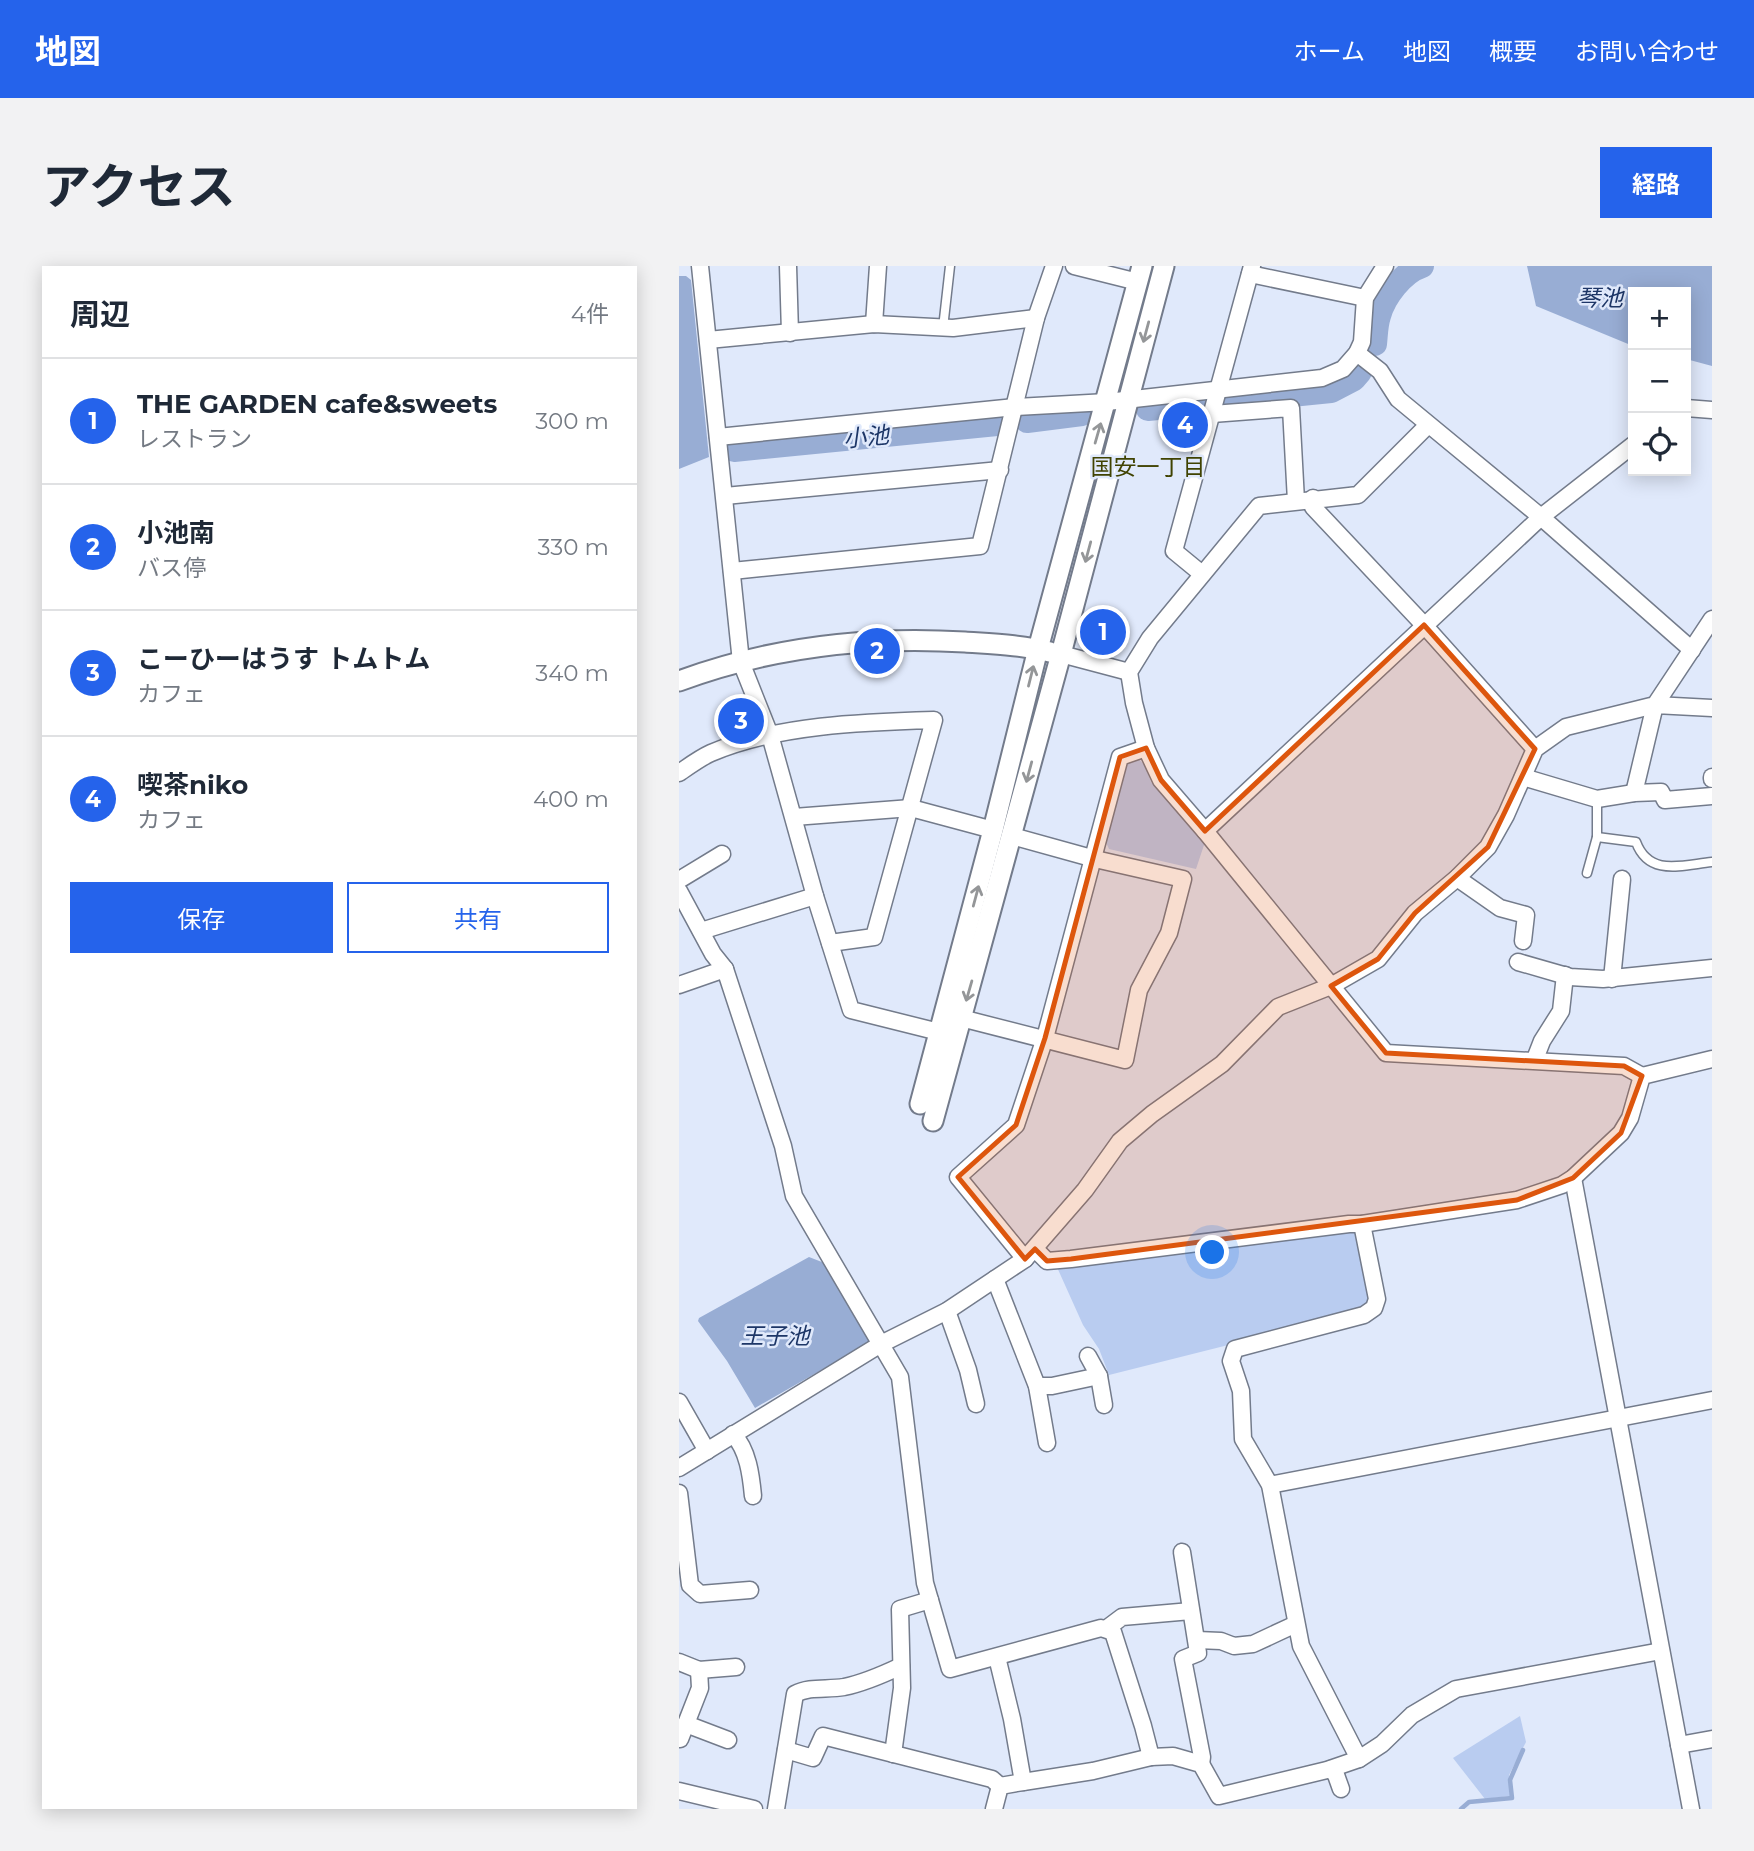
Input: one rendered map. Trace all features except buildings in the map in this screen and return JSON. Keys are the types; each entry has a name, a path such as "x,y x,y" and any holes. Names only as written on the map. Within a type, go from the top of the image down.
{"street":[{"path":"700,266 741,662 770,735 815,896 851,1010 939,1032"},
{"path":"788,266 790,333"},
{"path":"874,324 878,266"},
{"path":"732,571 980,546 1036,318 1054,266"},
{"path":"933,1121 961,1018 1003,833 1038,649 1140,274 1074,266"},
{"path":"920,1104 939,1032 1061,654 1164,266"},
{"path":"718,437 1015,407 1107,402 1322,378 1343,369 1357,354 1361,342 1365,298 1385,266"},
{"path":"1202,574 1174,551 1251,270 1365,298"},
{"path":"708,340 874,324 943,328 1036,318"},
{"path":"1357,354 1380,371 1398,399 1541,517 1692,650"},
{"path":"1212,414 1291,408 1304,499 1424,625 1535,749"},
{"path":"1691,408 1712,410"},
{"path":"1428,425 1358,495 1259,506 1150,638 1129,672 1146,748 1161,780 1386,1053 1535,1059 1624,1066 1642,1076 1712,1059"},
{"path":"1205,831 1541,517 1628,448"},
{"path":"725,496 1000,470"},
{"path":"1634,793 1655,705 1712,619"},
{"path":"679,681 741,662 804,648 868,641 956,641 1038,649 1129,672"},
{"path":"679,1468 881,1344 947,1311 1030,1254 1084,1189 1120,1140 1222,1065 1278,1007 1331,986 1378,959 1415,913 1457,878 1488,847 1506,815 1535,749 1566,727 1655,705 1712,708"},
{"path":"679,773 711,753 770,735 852,723 934,720 874,937 830,943"},
{"path":"1146,748 1120,757 1045,1038 1016,1125 958,1177 1030,1254 1047,1261 1071,1259 1361,1224 1517,1200 1562,1185 1573,1178 1621,1133 1630,1118 1642,1076"},
{"path":"1523,776 1597,799 1661,792 1665,800 1712,796"},
{"path":"795,817 911,808 1094,859 1183,879 1170,933 1139,990 1125,1059 961,1018"},
{"path":"679,880 722,854"},
{"path":"1457,878 1500,908 1525,915 1523,941"},
{"path":"1612,979 1622,879"},
{"path":"679,891 725,969 783,1146 794,1196 899,1377 920,1556 950,1670 1101,1628 1106,1629 1112,1632 1151,1757"},
{"path":"701,931 815,896"},
{"path":"1518,962 1565,975 1612,979 1712,968"},
{"path":"679,985 725,969"},
{"path":"1535,1059 1542,1041 1561,1011 1565,975"},
{"path":"1573,1178 1691,1809"},
{"path":"1359,1759 1301,1646 1270,1485 1243,1439 1241,1391 1231,1362 1235,1349 1364,1315 1374,1307 1377,1299 1361,1224"},
{"path":"995,1279 1037,1386 1047,1443"},
{"path":"947,1311 968,1370 976,1404"},
{"path":"1088,1356 1099,1376 1104,1405"},
{"path":"1037,1386 1052,1386 1099,1376"},
{"path":"1270,1485 1712,1400"},
{"path":"679,1402 707,1451"},
{"path":"733,1434 741,1443 752,1477 754,1496"},
{"path":"679,1493 690,1585 700,1594 740,1586"},
{"path":"1182,1552 1198,1653 1184,1659 1202,1757 1201,1764 1221,1803 1359,1759 1382,1744 1412,1715 1456,1689 1661,1651"},
{"path":"893,1754 902,1688 900,1609 930,1600"},
{"path":"1106,1629 1122,1617 1191,1611"},
{"path":"1197,1640 1221,1640 1234,1646 1253,1644 1296,1623"},
{"path":"997,1657 1023,1782"},
{"path":"679,1662 699,1670 736,1667"},
{"path":"776,1809 795,1694 803,1690 843,1687 879,1677 901,1667"},
{"path":"699,1670 700,1688 683,1731 729,1740"},
{"path":"786,1751 813,1758 823,1736 992,1779 1000,1786"},
{"path":"1679,1745 1712,1739"},
{"path":"1000,1786 1094,1771 1151,1757 1173,1756 1201,1764"},
{"path":"1331,1769 1341,1789"},
{"path":"994,1809 1000,1786"},
{"path":"679,1791 754,1809"}],"lane":[{"path":"943,328 950,266"},
{"path":"1587,873 1597,837 1597,799"},
{"path":"1597,837 1636,842 1640,854 1658,866 1712,862"}],"highlighted area":[{"path":"1424,625 1535,749 1488,847 1415,913 1378,959 1331,986 1386,1053 1624,1066 1642,1076 1621,1133 1573,1178 1517,1200 1071,1259 1047,1261 1035,1249 1025,1259 958,1177 1016,1125 1045,1038 1120,757 1146,748 1161,780 1205,831"}],"shaded area":[{"path":"1139,759 1151,782 1205,842 1196,869 1109,849 1105,840 1124,767 1130,760"},
{"path":"1358,1228 1372,1304 1355,1313 1109,1375 1099,1349 1083,1325 1056,1265"},
{"path":"1520,1716 1526,1742 1509,1775 1510,1796 1485,1799 1453,1758"}],"water":[{"name":"琴池","path":"1527,266 1712,266 1712,366 1691,360 1691,287 1628,287 1628,344 1536,306"},
{"path":"679,276 686,276 691,280 709,457 679,469"},
{"name":"王子池","path":"809,1257 827,1264 869,1341 755,1408 727,1361 698,1321 699,1318"}],"waterway":[{"name":"小池","path":"1375,344 1378,319 1385,301 1401,279 1422,266"},
{"name":"小池","path":"1231,401 1331,391 1354,379 1360,372"},
{"name":"小池","path":"1148,409 1200,404"},
{"name":"小池","path":"1027,421 1082,414"},
{"name":"小池","path":"734,450 997,424"},
{"path":"1461,1809 1469,1802 1512,1798 1510,1780 1523,1750"}],"place":[{"name":"喫茶niko","path":"1185,425"},
{"name":"THE GARDEN cafe&sweets","path":"1103,632"},
{"name":"小池南","path":"877,651"},
{"name":"こーひーはうす トムトム","path":"741,721"}],"district":[{"name":"国安一丁目","path":"1148,467"}]}
